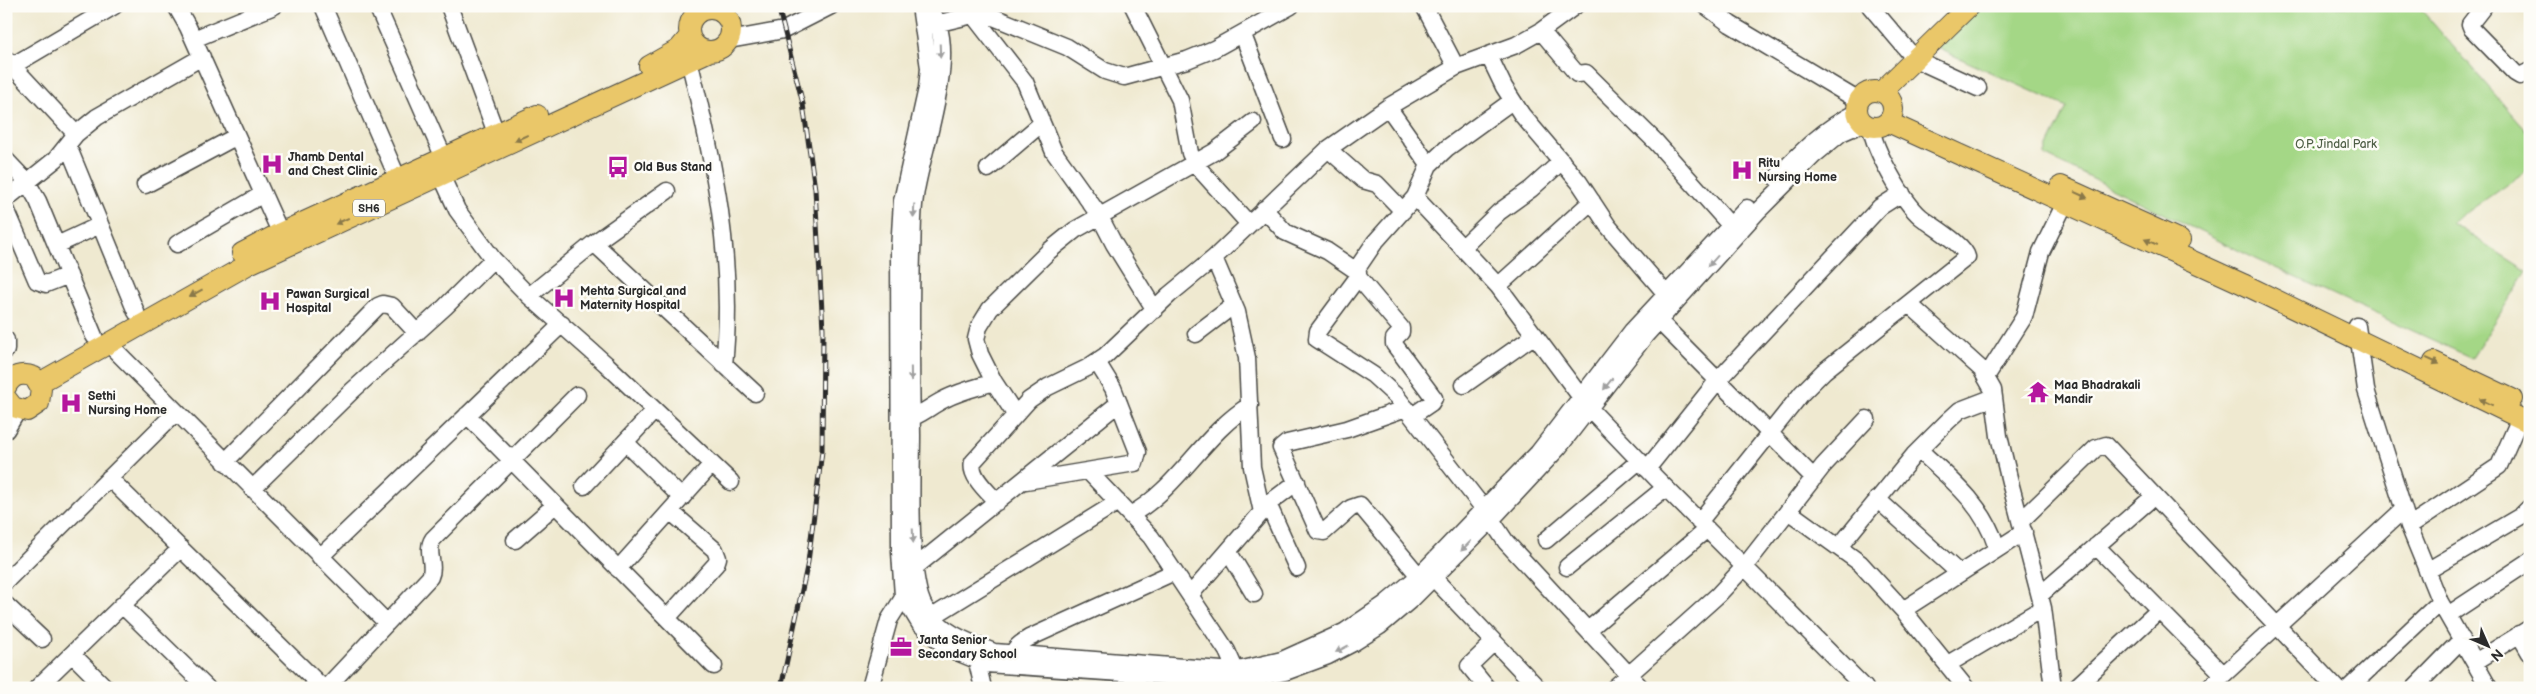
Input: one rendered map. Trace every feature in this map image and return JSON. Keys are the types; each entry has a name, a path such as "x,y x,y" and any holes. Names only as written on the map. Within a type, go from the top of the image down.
{"main road":[{"path":"1872,116 1890,99 1881,92 1969,6"},
{"name":"SH6","path":"9,397 14,377 33,379 101,340 249,264 283,240 398,179 440,165 496,134 655,63 679,49 691,21 704,10 719,9 731,24 729,40 724,47 708,52 440,165 283,240 136,312 101,340"},
{"path":"691,21 700,49 708,52"},
{"path":"1872,116 2358,334"},
{"path":"1872,116 2192,246 2358,334 2526,416"},
{"path":"9,397 27,411 39,403 41,396 33,379"}],"street":[{"path":"114,6 9,62 72,140 100,225 136,312"},
{"path":"176,6 194,39 283,240"},
{"path":"194,39 274,6"},
{"path":"323,6 398,179"},
{"path":"377,6 457,210 493,259 529,296 562,324 731,482"},
{"path":"449,6 496,134"},
{"path":"729,40 784,30 831,6"},
{"path":"870,688 889,620 903,596 911,576 912,540 905,420 914,196 938,92 940,46 920,6"},
{"path":"927,6 930,25"},
{"path":"1132,6 1180,100 1190,153 1195,164 1249,224"},
{"path":"930,25 973,16 1001,19 1066,47 1113,75 1124,78 1214,49 1291,6"},
{"path":"1424,6 1456,67"},
{"path":"1588,630 1703,525 1770,433 1802,393 1824,371 1967,257 1963,249 1920,216 1902,192 1876,148 1872,116 1730,24 1706,6"},
{"path":"1870,6 1915,59 1978,88"},
{"path":"2484,6 2472,19 2470,24 2472,29 2515,73 2520,76 2530,71"},
{"path":"997,502 974,474 971,467 973,462 1015,414 1048,387 1097,362 1155,310 1169,294 1214,258 1328,149 1388,107 1456,67 1490,56 1540,31 1574,7"},
{"path":"973,16 1025,82 1054,152 1099,215 1114,244 1155,310"},
{"path":"1540,31 1577,74 1586,73 1656,142 1734,230"},
{"path":"1242,35 1283,139"},
{"path":"1490,56 1512,101 1562,161 1608,226 1670,299"},
{"path":"6,199 97,117 202,57"},
{"path":"689,60 710,146 725,250 728,296 724,365"},
{"path":"1512,101 1447,148 1429,165 1414,197 1375,242 1357,274 1318,331 1317,339 1374,375 1387,386 1488,514 1506,542 1641,688"},
{"path":"1388,107 1429,165"},
{"path":"1585,402 1632,331 1670,299 1734,230 1813,156 1841,133 1872,116"},
{"path":"1015,414 994,382 980,354 976,339 979,327 990,309 1049,251 1099,215 1195,164 1253,122"},
{"path":"988,169 1042,123"},
{"path":"145,184 237,136"},
{"path":"1328,149 1358,176 1377,184 1403,211"},
{"path":"6,160 27,182 38,201 69,275 101,340 176,412 387,623"},
{"path":"1462,248 1499,212 1531,189 1562,161"},
{"path":"529,296 594,243 667,191"},
{"path":"1546,540 1643,465 1718,380 1880,207 1902,192"},
{"path":"177,244 263,194"},
{"path":"1414,197 1498,286 1585,402 1665,488 1865,688"},
{"path":"1498,286 1592,201"},
{"path":"1986,377 2024,317 2041,252 2065,203"},
{"path":"6,209 37,282 46,284 69,275"},
{"path":"1264,209 1285,232 1327,251 1357,274 1400,328 1401,332 1394,340 1394,344 1434,398 1431,403 1409,412 1283,445 1281,448 1318,531 1324,532 1351,508 1360,505 1538,688"},
{"path":"56,245 100,225"},
{"path":"594,243 755,393"},
{"path":"1214,258 1234,305 1247,358 1252,467 1265,508 1297,568"},
{"path":"252,489 352,391 417,333 493,259"},
{"path":"974,652 994,652 1011,659 1194,678 1238,675 1282,660 1344,632 1426,575 1488,514 1538,453 1659,321 1670,299"},
{"path":"225,462 378,306 383,304 392,306 417,333"},
{"path":"1909,304 1986,377 1994,397 1999,436 2042,601 2053,688"},
{"path":"1196,334 1234,305"},
{"path":"1659,321 1814,478"},
{"path":"320,557 562,324"},
{"path":"2358,334 2366,390 2409,526 2444,608 2490,688"},
{"path":"1464,385 1535,335"},
{"path":"6,340 6,350"},
{"path":"1024,481 1135,463 1138,452 1113,388 1097,362"},
{"path":"905,420 945,398 994,382"},
{"path":"109,478 324,688 430,577 433,566 430,548 433,539 577,395"},
{"path":"6,430 9,397"},
{"path":"1839,547 1919,450 1960,410 1994,397"},
{"path":"911,576 997,502 1119,403"},
{"path":"1130,515 1154,498 1220,428 1250,405"},
{"path":"584,486 655,410"},
{"path":"6,580 176,412"},
{"path":"467,415 714,666"},
{"path":"2409,526 2499,466 2526,416"},
{"path":"1614,688 1718,595 1745,566 1814,478 1867,419"},
{"path":"625,442 682,498"},
{"path":"1903,610 1997,548 2022,526 2101,445 2106,445 2153,497 2336,688"},
{"path":"1919,450 1973,502 1989,525 1997,548"},
{"path":"618,568 712,464"},
{"path":"1088,471 1151,537 1190,595 1238,675"},
{"path":"1190,595 1265,508 1297,482"},
{"path":"1567,567 1665,488"},
{"path":"1948,664 2042,601 2096,546 2153,497"},
{"path":"1877,499 1959,573"},
{"path":"926,620 1118,502"},
{"path":"515,540 555,505"},
{"path":"2427,571 2520,516 2530,508"},
{"path":"2209,688 2404,509"},
{"path":"667,618 716,564 718,558 715,550 670,511"},
{"path":"1788,511 1860,563 1903,610 1966,688"},
{"path":"2096,546 2223,674"},
{"path":"37,688 181,548"},
{"path":"1228,551 1254,594"},
{"path":"2349,688 2444,608 2530,561"},
{"path":"1011,659 1018,644 1029,638 1174,572"},
{"path":"911,576 924,607 926,620"},
{"path":"903,596 926,620 957,637 974,652 984,688"},
{"path":"6,605 42,639"},
{"path":"122,605 203,686"},
{"path":"2076,688 2159,610"},
{"path":"2475,662 2524,631 2530,653"},
{"path":"2414,688 2462,639"},
{"path":"1487,688 1470,666 1494,642"},
{"path":"72,654 106,688"}],"green space":[{"name":"O.P. Jindal Park","path":"1981,6 2418,6 2530,135 2530,168 2452,223 2527,271 2472,358 2256,259 2044,155 2067,107 1937,48"}],"railway":[{"path":"778,6 803,104 815,189 823,329 822,451 808,562 781,688"}],"place":[{"name":"Jhamb Dental and Chest Clinic","path":"272,164"},
{"name":"Old Bus Stand","path":"618,167"},
{"name":"Ritu Nursing Home","path":"1742,170"},
{"name":"Mehta Surgical and Maternity Hospital","path":"564,298"},
{"name":"Pawan Surgical Hospital","path":"270,301"},
{"name":"Maa Bhadrakali Mandir","path":"2038,392"},
{"name":"Sethi Nursing Home","path":"71,403"},
{"name":"Janta Senior Secondary School","path":"901,647"}]}
